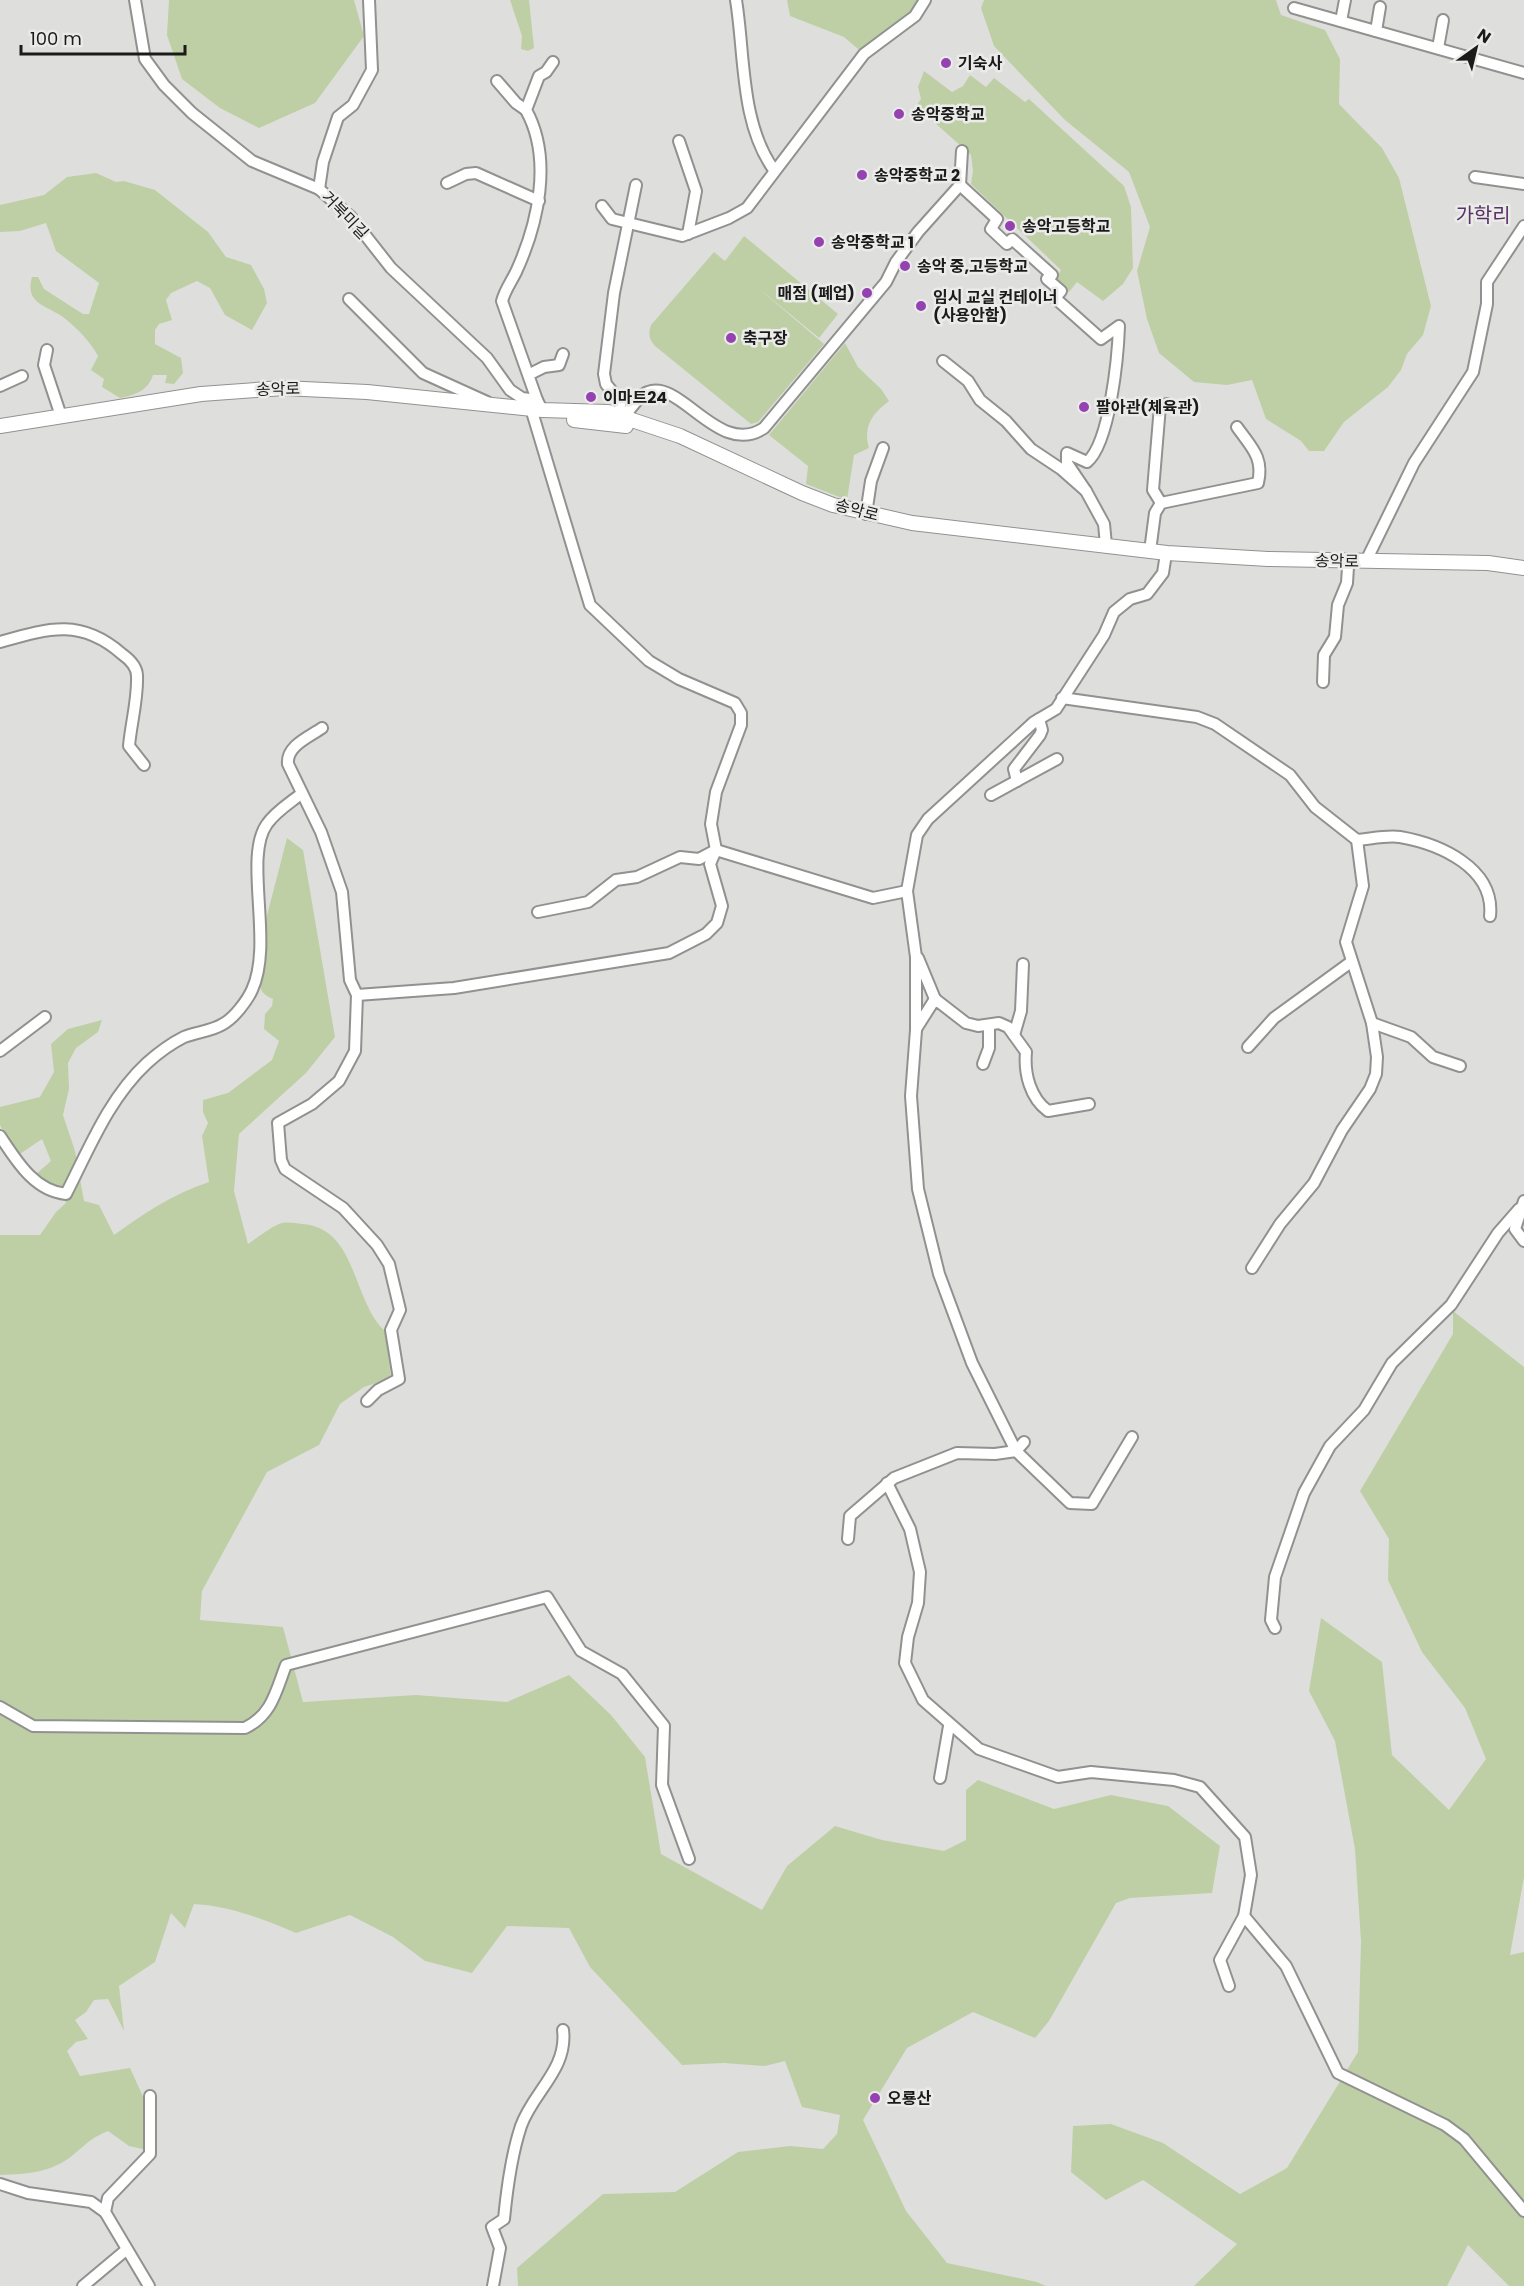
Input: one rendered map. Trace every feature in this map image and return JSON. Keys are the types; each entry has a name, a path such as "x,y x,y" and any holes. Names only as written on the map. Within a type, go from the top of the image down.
{"main road":[{"name":"송악로","path":"0,426 201,394 282,388 367,392 495,406 608,412 680,436 802,493 866,514 964,530 1150,551 1268,559 1488,563 1524,568"},
{"path":"0,432 186,401 269,393 537,408 645,431 842,513 955,534 1165,560 1348,567 1490,569 1524,574"}],"street":[{"name":"거북미길","path":"135,0 146,59 164,85 192,113 252,161 320,189 351,217 391,268 487,358 510,390 537,408"},
{"path":"320,189 323,162 338,117 353,105 372,70 369,0"},
{"path":"736,0 741,53 756,140 774,170"},
{"path":"602,206 612,219 628,225 682,236 729,218 747,208 864,54 915,16 925,0"},
{"path":"1341,21 1345,0"},
{"path":"1376,31 1380,7"},
{"path":"1294,8 1524,73"},
{"path":"1438,48 1443,20"},
{"path":"526,110 539,76 546,72 554,62"},
{"path":"357,995 454,987 669,953 706,934 717,923 722,906 710,864 716,850 711,824 716,792 741,725 741,713 735,703 679,679 649,661 590,605 530,374 502,301 516,272 539,201 539,156 535,126 526,110 516,103 497,81"},
{"path":"679,141 696,191 688,234"},
{"path":"623,418 646,392 657,390 672,395 710,422 738,436 746,437 764,428 886,282 896,262 918,232 960,185 962,151"},
{"path":"447,183 466,174 476,173 539,201"},
{"path":"1474,177 1524,184"},
{"path":"623,418 619,400 606,384 604,374 614,293 636,185"},
{"path":"960,185 997,219 991,229 1000,238 1007,244 1012,239 1052,275 1047,279 1061,291 1055,298 1101,339 1119,326 1118,365 1112,385 1106,424 1093,457 1087,462 1067,453 1067,463 1104,524 1106,545"},
{"path":"1366,561 1414,463 1473,372 1487,304 1487,282 1524,226"},
{"name":"송악로","path":"349,298 423,373 495,406"},
{"path":"47,350 44,365 62,416"},
{"path":"530,374 544,367 559,365 563,354"},
{"path":"943,361 968,381 980,400 1006,421 1031,449 1061,469 1086,492"},
{"path":"0,386 22,376"},
{"path":"1161,503 1153,490 1160,406 1167,404"},
{"path":"1150,551 1155,513 1161,503 1258,483 1261,469 1258,457 1237,427"},
{"path":"866,514 871,481 883,448"},
{"path":"1132,1437 1092,1504 1070,1503 1016,1451 972,1363 939,1274 918,1189 911,1096 916,1030 915,950 907,891 917,835 928,819 1039,719 1056,710 1104,635 1114,612 1130,599 1147,594 1163,573 1165,560"},
{"name":"송악로","path":"1323,682 1324,655 1335,637 1338,604 1347,583 1348,567"},
{"path":"0,642 42,630 79,630 104,638 130,661 138,674 129,746 144,765"},
{"path":"1062,698 1197,717 1215,724 1290,776 1315,807 1357,840 1398,837 1438,848 1467,865 1489,890 1490,916"},
{"path":"1017,781 1014,769 1040,735 1042,729 1039,719"},
{"path":"322,728 292,749 287,756 288,764 321,832 342,892 350,980 357,995 355,1051 339,1081 312,1104 278,1123 285,1169 343,1208 377,1245 389,1264 400,1310 391,1330 399,1379 378,1390 367,1401"},
{"path":"991,795 1057,759"},
{"path":"0,1136 28,1176 44,1188 66,1194 123,1087 149,1061 183,1038 223,1025 232,1018 251,993 258,975 261,942 257,870 264,829 277,813 302,794"},
{"path":"1252,1268 1280,1224 1314,1183 1342,1130 1370,1089 1376,1074 1377,1057 1372,1023 1346,942 1363,886 1357,840"},
{"path":"538,912 588,902 616,880 637,877 680,857 699,858 716,850 873,898 907,891"},
{"path":"915,950 935,999 966,1023 989,1026 999,1023 1008,1027 1026,1052 1024,1066 1040,1105 1048,1111 1089,1104"},
{"path":"1248,1047 1274,1018 1351,962"},
{"path":"1014,1035 1021,1011 1023,964"},
{"path":"916,1030 935,999"},
{"path":"0,1051 45,1017"},
{"path":"1372,1023 1411,1037 1433,1057 1460,1066"},
{"path":"983,1064 989,1048 989,1026"},
{"path":"1522,1205 1515,1228 1524,1241"},
{"path":"1275,1628 1271,1620 1275,1578 1304,1493 1330,1446 1364,1410 1392,1363 1450,1305 1498,1233 1522,1205"},
{"path":"848,1539 850,1516 886,1483 957,1453 994,1454 1016,1451 1024,1442"},
{"path":"886,1483 910,1529 920,1572 918,1603 908,1637 905,1663 923,1700 949,1726 979,1749 1058,1777 1091,1772 1174,1780 1200,1787 1245,1837 1251,1875 1244,1916 1220,1960 1228,1986"},
{"path":"0,1707 33,1726 245,1728 258,1722 270,1708 286,1665 548,1597 581,1651 622,1674 664,1725 662,1785 689,1858"},
{"path":"940,1778 949,1726"},
{"path":"1244,1916 1286,1966 1338,2073 1445,2125 1464,2139 1524,2211"},
{"path":"493,2286 500,2248 492,2227 504,2219 512,2162 521,2126 560,2059 564,2043 563,2030"},
{"path":"105,2212 108,2198 150,2154 150,2096"},
{"path":"0,2184 28,2193 91,2202 105,2212 148,2286"},
{"path":"83,2286 126,2250"}],"green space":[{"path":"169,0 354,0 364,36 315,103 259,128 220,108 182,79 167,35"},
{"path":"510,0 529,0 534,48 528,51 521,49 522,36"},
{"path":"787,0 925,0 920,7 864,54 844,37 790,16"},
{"path":"984,0 1276,0 1281,15 1325,30 1340,59 1339,104 1382,148 1399,178 1431,306 1423,335 1407,354 1401,370 1388,387 1344,422 1324,451 1309,451 1301,441 1266,419 1252,380 1227,385 1194,382 1159,353 1147,319 1137,271 1150,227 1129,172 1065,120 994,46 981,8"},
{"path":"924,71 952,92 963,86 970,75 986,87 994,78 1025,102 1029,99 1124,186 1131,207 1133,268 1123,284 1103,301 1077,282 1069,292 1055,280 1061,270 971,184 973,171 971,155 916,106 921,99 918,87"},
{"path":"96,173 116,182 124,181 155,190 208,232 226,257 251,265 264,289 267,303 252,330 225,315 210,288 197,281 171,293 166,300 172,320 159,324 155,330 155,344 181,358 183,373 174,384 165,383 167,375 153,375 144,389 120,398 102,387 104,379 91,370 98,356 87,340 63,317 34,299 30,286 32,277 38,277 44,289 83,314 89,314 99,283 56,251 46,223 20,231 0,232 0,205 44,195 67,177"},
{"path":"744,236 838,314 819,338 757,287 824,344 758,422 751,424 655,346 649,334 651,325 714,252 725,261"},
{"path":"845,343 858,367 881,389 889,401 870,421 867,433 869,448 854,455 847,500 806,484 808,466 769,435"},
{"path":"287,838 303,850 335,1037 306,1073 239,1134 234,1191 248,1244 271,1228 290,1222 320,1228 334,1238 352,1267 374,1318 385,1331 391,1378 364,1387 340,1404 319,1445 267,1472 202,1591 200,1620 283,1627 303,1702 416,1695 507,1702 569,1675 611,1715 645,1757 661,1854 762,1910 787,1866 835,1826 882,1840 944,1851 966,1840 966,1790 978,1780 1054,1809 1111,1795 1168,1806 1220,1846 1212,1893 1130,1898 1116,1903 1049,2021 1035,2038 973,2012 907,2048 863,2120 906,2211 947,2263 1037,2282 1046,2286 518,2286 517,2268 603,2194 675,2192 738,2152 790,2146 823,2149 837,2134 840,2115 802,2107 785,2061 765,2066 724,2063 682,2065 590,1967 569,1928 507,1926 472,1973 425,1961 393,1937 350,1915 296,1933 220,1907 194,1904 185,1928 171,1913 155,1962 119,1986 124,2031 108,1999 94,2000 86,2012 75,2020 88,2039 76,2042 67,2051 80,2076 130,2068 145,2101 147,2150 129,2146 108,2131 56,2166 29,2173 0,2175 0,1235 40,1235 56,1212 66,1203 58,1187 35,1175 51,1161 42,1139 17,1156 0,1125 0,1107 40,1097 54,1072 51,1044 68,1029 102,1020 98,1032 76,1048 68,1063 69,1089 63,1115 75,1151 84,1201 99,1205 114,1235 159,1205 209,1182 202,1136 208,1123 203,1112 203,1100 228,1093 272,1060 279,1041 264,1029 265,1014 272,1006 273,999 261,990 258,960 254,949 263,931"},
{"path":"1453,1311 1524,1367 1524,1877 1510,1955 1524,1952 1524,2286 1509,2286 1468,2245 1447,2286 1194,2286 1237,2244 1143,2180 1106,2200 1071,2172 1073,2126 1111,2124 1163,2143 1240,2194 1287,2168 1358,2052 1361,1941 1355,1849 1335,1741 1309,1691 1321,1618 1382,1662 1392,1755 1449,1810 1486,1759 1465,1708 1422,1652 1388,1580 1389,1539 1360,1491 1453,1334"}],"place":[{"name":"기숙사","path":"946,63"},
{"name":"송악중학교","path":"899,114"},
{"name":"송악중학교 2","path":"862,175"},
{"name":"송악고등학교","path":"1010,226"},
{"name":"송악중학교 1","path":"819,242"},
{"name":"송악 중,고등학교","path":"905,266"},
{"name":"매점 (폐업)","path":"867,293"},
{"name":"임시 교실 컨테이너 (사용안함)","path":"921,306"},
{"name":"축구장","path":"731,338"},
{"name":"이마트24","path":"591,397"},
{"name":"팔아관(체육관)","path":"1084,407"},
{"name":"오룡산","path":"875,2098"}],"district":[{"name":"가학리","path":"1483,215"}]}
